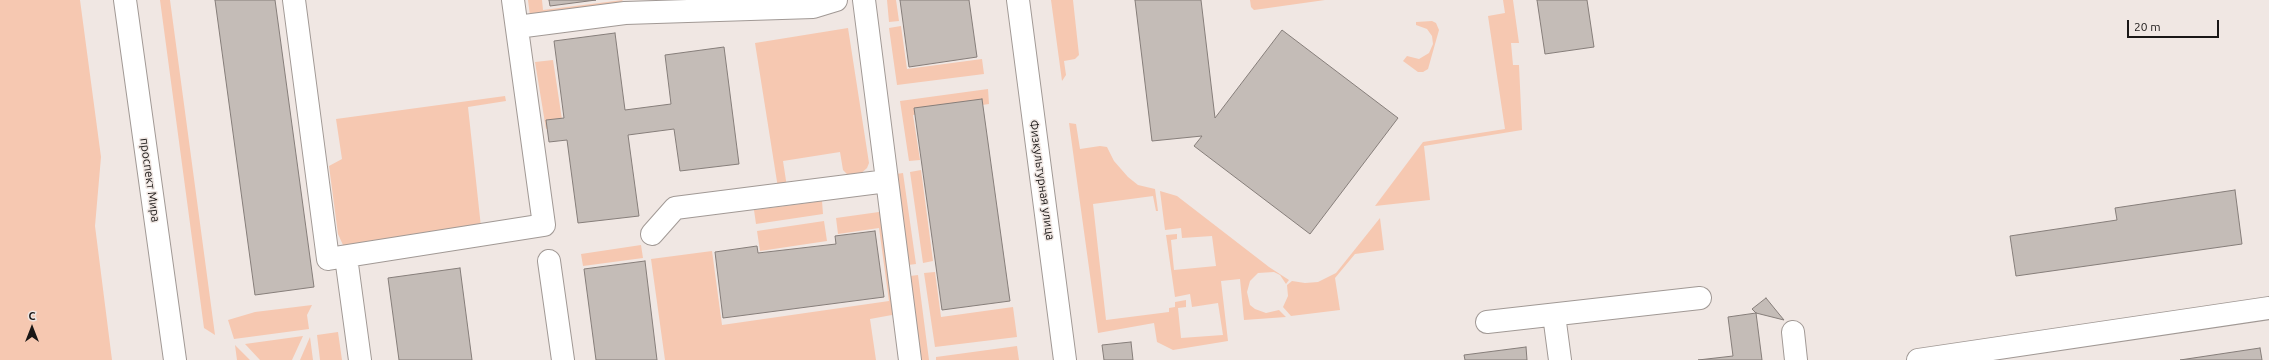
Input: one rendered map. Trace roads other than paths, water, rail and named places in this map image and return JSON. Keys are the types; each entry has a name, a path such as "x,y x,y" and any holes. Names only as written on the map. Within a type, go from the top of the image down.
{"main road":[{"name":"проспект Мира","path":"125,0 175,360"},
{"path":"294,0 328,259 544,225 513,0"},
{"path":"517,27 625,13 813,7 836,0"},
{"path":"864,0 910,360"},
{"name":"Физкультурная улица","path":"1018,0 1065,360"},
{"path":"652,234 675,208 887,181"},
{"path":"346,257 360,360"},
{"path":"550,261 563,360"},
{"path":"1487,322 1700,298"},
{"path":"1918,360 2269,308"},
{"path":"1554,315 1560,360"},
{"path":"1792,332 1796,360"}]}
